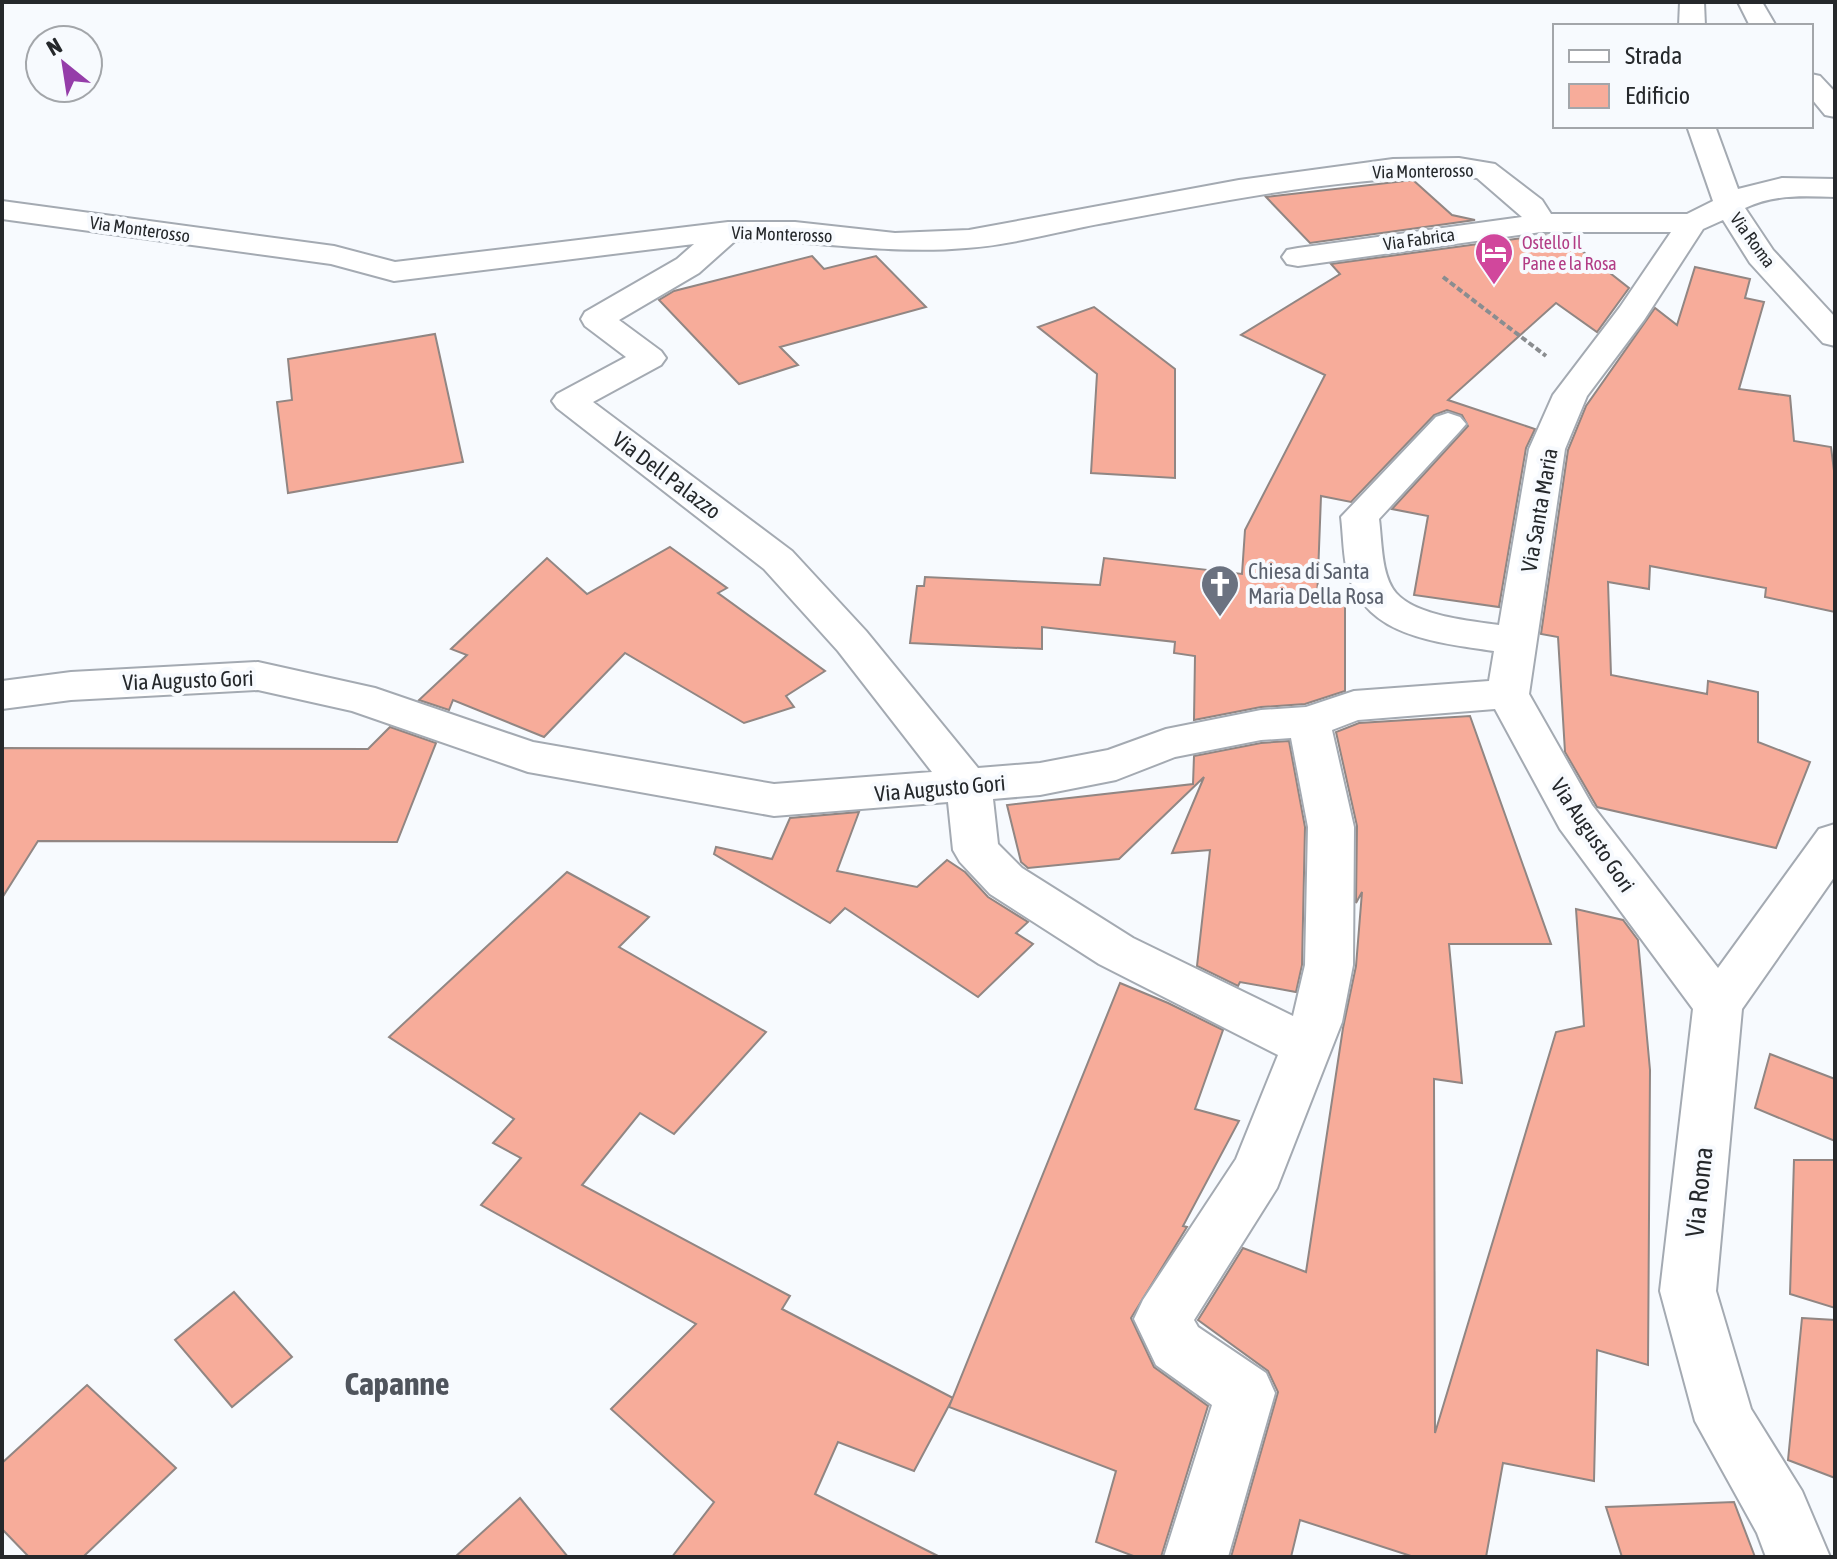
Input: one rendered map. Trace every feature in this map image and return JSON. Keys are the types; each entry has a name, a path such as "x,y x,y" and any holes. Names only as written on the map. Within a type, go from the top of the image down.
{"street":[{"path":"1692,2 1692,24"},
{"path":"1750,2 1762,24"},
{"path":"1813,84 1835,109"},
{"name":"Via Roma","path":"1702,128 1729,206 1761,256 1835,336"},
{"name":"Via Monterosso","path":"2,210 334,255 394,272 728,231 795,231 895,242 969,239 1239,189 1393,168 1459,167 1485,170 1531,206 1541,223"},
{"name":"Via Fabrica","path":"1298,257 1541,223 1692,223 1757,191 1782,187 1835,188"},
{"name":"Via Santa Maria","path":"1508,694 1547,449 1570,395 1633,313 1692,223"},
{"name":"Via Dell Palazzo","path":"728,231 688,266 597,319 649,358 569,401 778,560 852,641 969,787"},
{"path":"1448,424 1360,517 1366,568 1380,601 1426,627 1517,641"},
{"name":"Via Augusto Gori","path":"2,695 71,686 258,676 360,698 528,757 774,800 1040,779 1116,764 1166,744 1261,725 1309,722 1354,706 1508,694 1576,817 1718,1005"},
{"path":"1196,1557 1245,1393 1177,1346 1163,1319 1258,1171 1317,1022 1329,965 1331,827 1309,722"},
{"path":"969,787 976,850 1006,881 1116,951 1307,1046"},
{"name":"Via Roma","path":"1798,1557 1780,1513 1725,1421 1688,1291 1718,1005 1835,841"}],"path":[{"path":"1398,242 1580,382"}],"building":[{"path":"1413,180 1452,215 1475,220 1310,243 1266,197"},
{"path":"1544,235 1568,240 1629,288 1597,332 1556,303 1448,400 1535,429 1526,448 1499,607 1414,595 1428,516 1392,509 1468,426 1462,415 1447,410 1434,415 1351,502 1321,496 1317,601 1345,604 1345,691 1305,704 1261,707 1194,720 1195,656 1174,653 1175,642 1042,627 1042,649 910,643 917,586 924,586 925,577 1100,585 1104,558 1242,574 1245,530 1325,375 1241,335 1340,274 1331,264"},
{"path":"812,256 824,269 876,256 926,307 780,347 798,365 739,384 659,300 674,291"},
{"path":"1695,267 1750,279 1745,298 1764,302 1739,389 1790,396 1794,441 1831,447 1835,479 1835,612 1765,597 1766,588 1650,566 1649,589 1608,582 1611,675 1707,694 1708,681 1758,692 1758,742 1810,762 1776,848 1597,807 1565,752 1558,637 1541,634 1568,450 1586,406 1655,308 1677,325"},
{"path":"1094,307 1175,369 1175,478 1091,473 1097,374 1038,327"},
{"path":"435,334 463,462 288,493 277,402 292,400 288,359"},
{"path":"670,547 727,588 718,593 825,671 786,696 794,707 744,723 625,653 544,737 453,700 449,710 419,700 467,655 451,649 547,558 587,594"},
{"path":"1470,716 1551,944 1449,944 1462,1083 1434,1079 1435,1433 1556,1032 1584,1026 1576,909 1623,920 1638,940 1650,1070 1648,1365 1597,1350 1594,1481 1503,1463 1486,1557 1414,1557 1300,1520 1291,1557 1231,1557 1278,1392 1268,1371 1198,1320 1243,1248 1306,1272 1343,1028 1356,966 1362,892 1356,903 1357,826 1336,732 1359,723"},
{"path":"390,727 436,743 397,842 38,841 2,898 2,748 368,749"},
{"path":"1289,741 1305,827 1302,965 1296,992 1240,982 1238,986 1197,966 1210,850 1172,853 1204,777 1119,859 1028,868 1021,862 1007,805 1193,784 1194,756"},
{"path":"859,812 837,871 917,887 947,860 965,872 988,897 1028,922 1016,933 1033,944 978,997 845,908 830,923 714,854 716,847 772,859 790,818"},
{"path":"567,872 649,917 619,947 766,1032 674,1134 640,1113 582,1185 790,1296 782,1309 953,1398 914,1471 838,1442 815,1494 940,1557 672,1557 714,1502 611,1409 696,1324 481,1205 521,1158 493,1143 514,1119 389,1037"},
{"path":"1120,983 1223,1030 1195,1109 1239,1121 1183,1226 1187,1227 1131,1318 1154,1367 1208,1406 1161,1557 1136,1557 1096,1542 1116,1471 949,1407"},
{"path":"1770,1054 1835,1079 1835,1141 1755,1108"},
{"path":"1794,1160 1835,1160 1835,1308 1790,1294"},
{"path":"234,1292 292,1357 232,1407 175,1340"},
{"path":"1802,1318 1835,1320 1835,1478 1788,1460"},
{"path":"87,1385 176,1468 83,1557 29,1557 2,1529 2,1463"},
{"path":"520,1498 568,1557 455,1557"},
{"path":"1734,1502 1755,1557 1622,1557 1606,1507"}],"place":[{"name":"Ostello Il Pane e la Rosa","path":"1494,286"},
{"name":"Chiesa di Santa Maria Della Rosa","path":"1220,618"}],"district":[{"name":"Capanne","path":"397,1383"}]}
